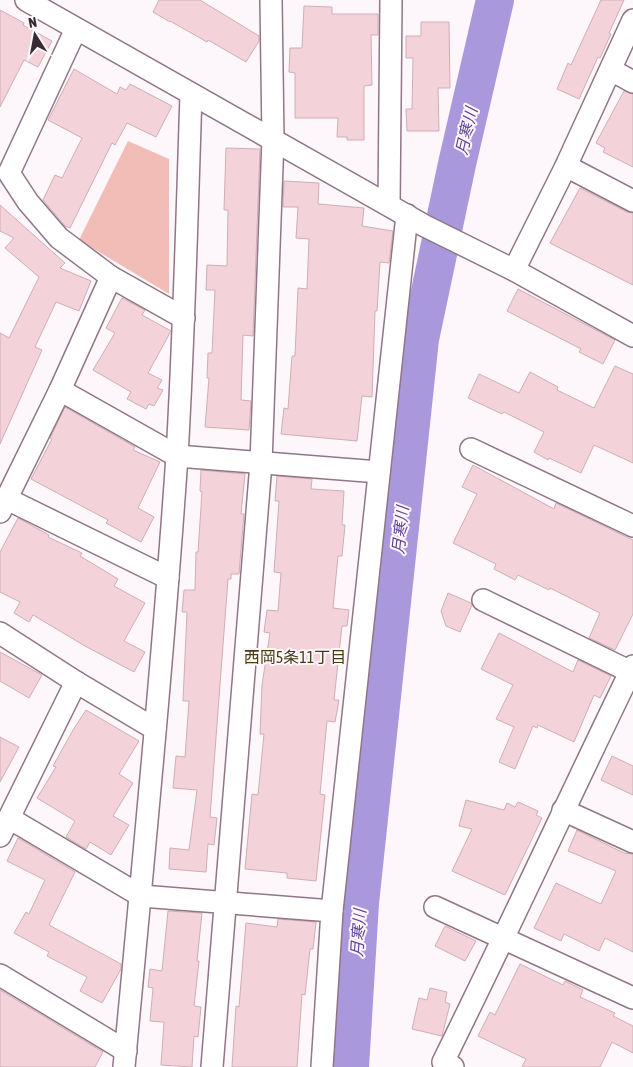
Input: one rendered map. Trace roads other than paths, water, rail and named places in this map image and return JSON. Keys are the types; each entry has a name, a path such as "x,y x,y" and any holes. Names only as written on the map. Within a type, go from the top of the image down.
{"street":[{"path":"26,0 407,216 488,256 633,336"},
{"path":"212,1067 261,463 273,139 271,0"},
{"path":"322,1067 332,911 407,216 391,0"},
{"path":"514,270 566,166 633,20"},
{"path":"76,29 9,173 28,202 59,238 111,277 184,318"},
{"path":"610,70 633,82"},
{"path":"0,975 125,1059 141,896 177,456 184,318 191,94"},
{"path":"566,166 633,202"},
{"path":"111,277 60,390 4,505 168,578"},
{"path":"60,390 177,456 379,472"},
{"path":"471,450 633,526"},
{"path":"453,1067 443,1062 505,938 563,810 632,670 483,600"},
{"path":"0,633 76,682 155,729"},
{"path":"76,682 4,827 141,896 332,911"},
{"path":"563,810 633,842"},
{"path":"435,907 633,998"}],"waterway":[{"name":"月寒川","path":"350,1067 360,903 420,339 457,164 495,0"}],"district":[{"name":"西岡5条11丁目","path":"295,657"}]}
